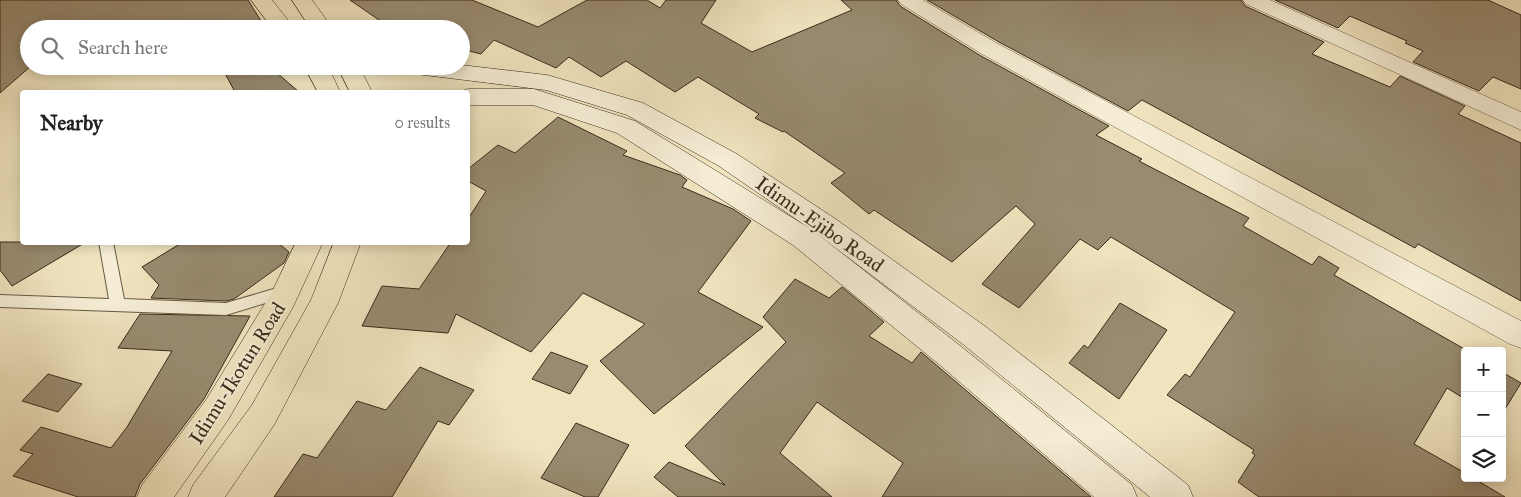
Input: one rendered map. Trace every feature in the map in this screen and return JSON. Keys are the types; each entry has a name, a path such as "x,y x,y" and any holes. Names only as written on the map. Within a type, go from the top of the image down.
{"main road":[{"path":"261,0 277,20"},
{"path":"302,0 316,20"},
{"path":"908,0 1007,59 1521,335"},
{"path":"1252,0 1521,122"},
{"name":"Idimu-Ejibo Road","path":"470,74 547,83 635,109 728,160 827,227 975,336 1176,497"},
{"path":"320,75 328,90"},
{"path":"352,75 360,90"},
{"name":"Idimu-Ejibo Road","path":"470,97 534,97 626,127 803,238 952,357 1120,497"},
{"name":"Idimu-Ikotun Road","path":"154,497 217,410 287,290 309,245"},
{"name":"Idimu-Ikotun Road","path":"205,497 263,415 324,303 347,245"}],"lane":[{"path":"107,245 118,306"},
{"path":"0,301 226,310 287,290"}],"building":[{"path":"0,0 248,0 260,20 20,20 21,75 0,93"},
{"path":"350,0 472,0 538,27 587,0 647,0 660,8 666,0 716,0 701,23 752,52 852,10 841,0 896,0 900,6 981,56 1109,126 1096,135 1142,159 1139,161 1249,218 1243,226 1312,265 1319,256 1339,268 1334,275 1461,347 1461,397 1447,388 1414,444 1461,471 1461,482 1480,482 1505,497 1259,497 1238,482 1255,455 1252,453 1254,450 1167,395 1185,374 1190,377 1235,312 1111,237 1098,250 1080,239 1019,308 982,284 1035,224 1016,206 952,262 874,210 869,214 831,183 845,173 784,131 755,118 759,114 698,77 675,92 626,61 601,77 569,57 556,68 494,40 481,54 470,51 470,20 379,20"},
{"path":"927,0 1241,0 1245,6 1324,42 1312,54 1390,87 1400,76 1465,106 1458,114 1521,143 1521,301 1418,244 1415,248 1142,100 1128,111 999,42"},
{"path":"1275,0 1488,0 1521,15 1521,89 1493,77 1479,91 1413,62 1423,51 1405,43 1407,41 1350,16 1338,28"},
{"path":"226,75 279,75 297,90 234,90"},
{"path":"558,117 627,151 623,155 680,175 687,180 682,187 733,209 751,221 698,292 763,327 654,414 600,361 645,324 583,293 531,352 456,314 448,333 362,326 382,286 419,289 449,245 470,245 470,216 486,191 470,182 470,167 498,145 515,153"},
{"path":"0,242 20,242 20,245 81,245 12,286 0,270"},
{"path":"178,245 281,245 289,252 284,263 234,299 226,301 151,298 159,285 142,267"},
{"path":"795,279 829,298 842,287 884,322 869,336 912,363 921,352 1091,497 882,497 903,463 817,402 780,453 832,497 678,497 654,477 669,462 725,485 685,446 786,342 763,317"},
{"path":"1120,303 1167,330 1119,399 1069,363 1084,345 1088,348"},
{"path":"140,314 250,316 204,399 140,484 135,497 78,497 13,476 33,454 20,450 41,427 111,448 127,427 172,351 118,348"},
{"path":"551,352 588,366 570,394 532,379"},
{"path":"420,367 474,390 449,425 438,421 392,497 274,497 303,454 317,458 357,401 386,410"},
{"path":"48,374 82,384 58,412 22,401"},
{"path":"1506,374 1521,383 1506,407"},
{"path":"576,423 629,445 598,497 585,497 541,478"}]}
